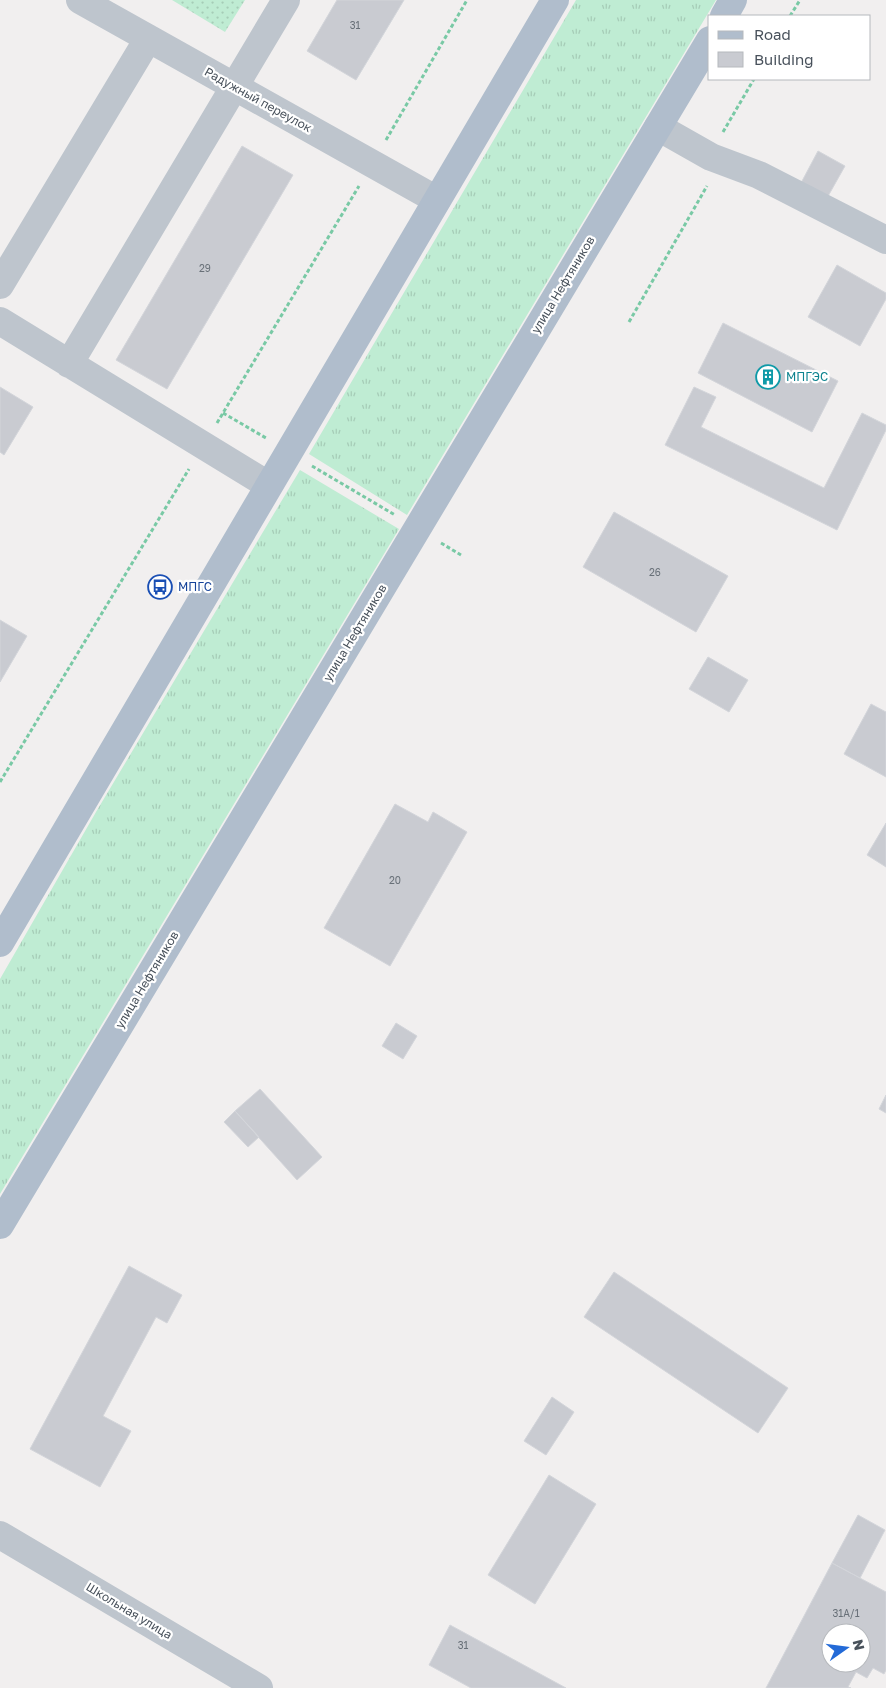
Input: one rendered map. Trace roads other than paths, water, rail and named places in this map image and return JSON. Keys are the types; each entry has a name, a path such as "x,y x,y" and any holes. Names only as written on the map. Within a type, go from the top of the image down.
{"main road":[{"path":"0,943 268,484 555,0"},
{"path":"725,15 733,0"},
{"name":"улица Нефтяников","path":"0,1225 708,43"}],"street":[{"name":"Радужный переулок","path":"80,0 234,88 437,200"},
{"path":"69,364 286,0"},
{"path":"0,285 148,39"},
{"path":"658,127 715,158 759,175 886,240"},
{"path":"0,321 268,484"},
{"name":"Школьная улица","path":"0,1535 259,1688"}],"place":[{"name":"МПГЭС","path":"768,377"},
{"name":"МПГС","path":"160,587"}]}
